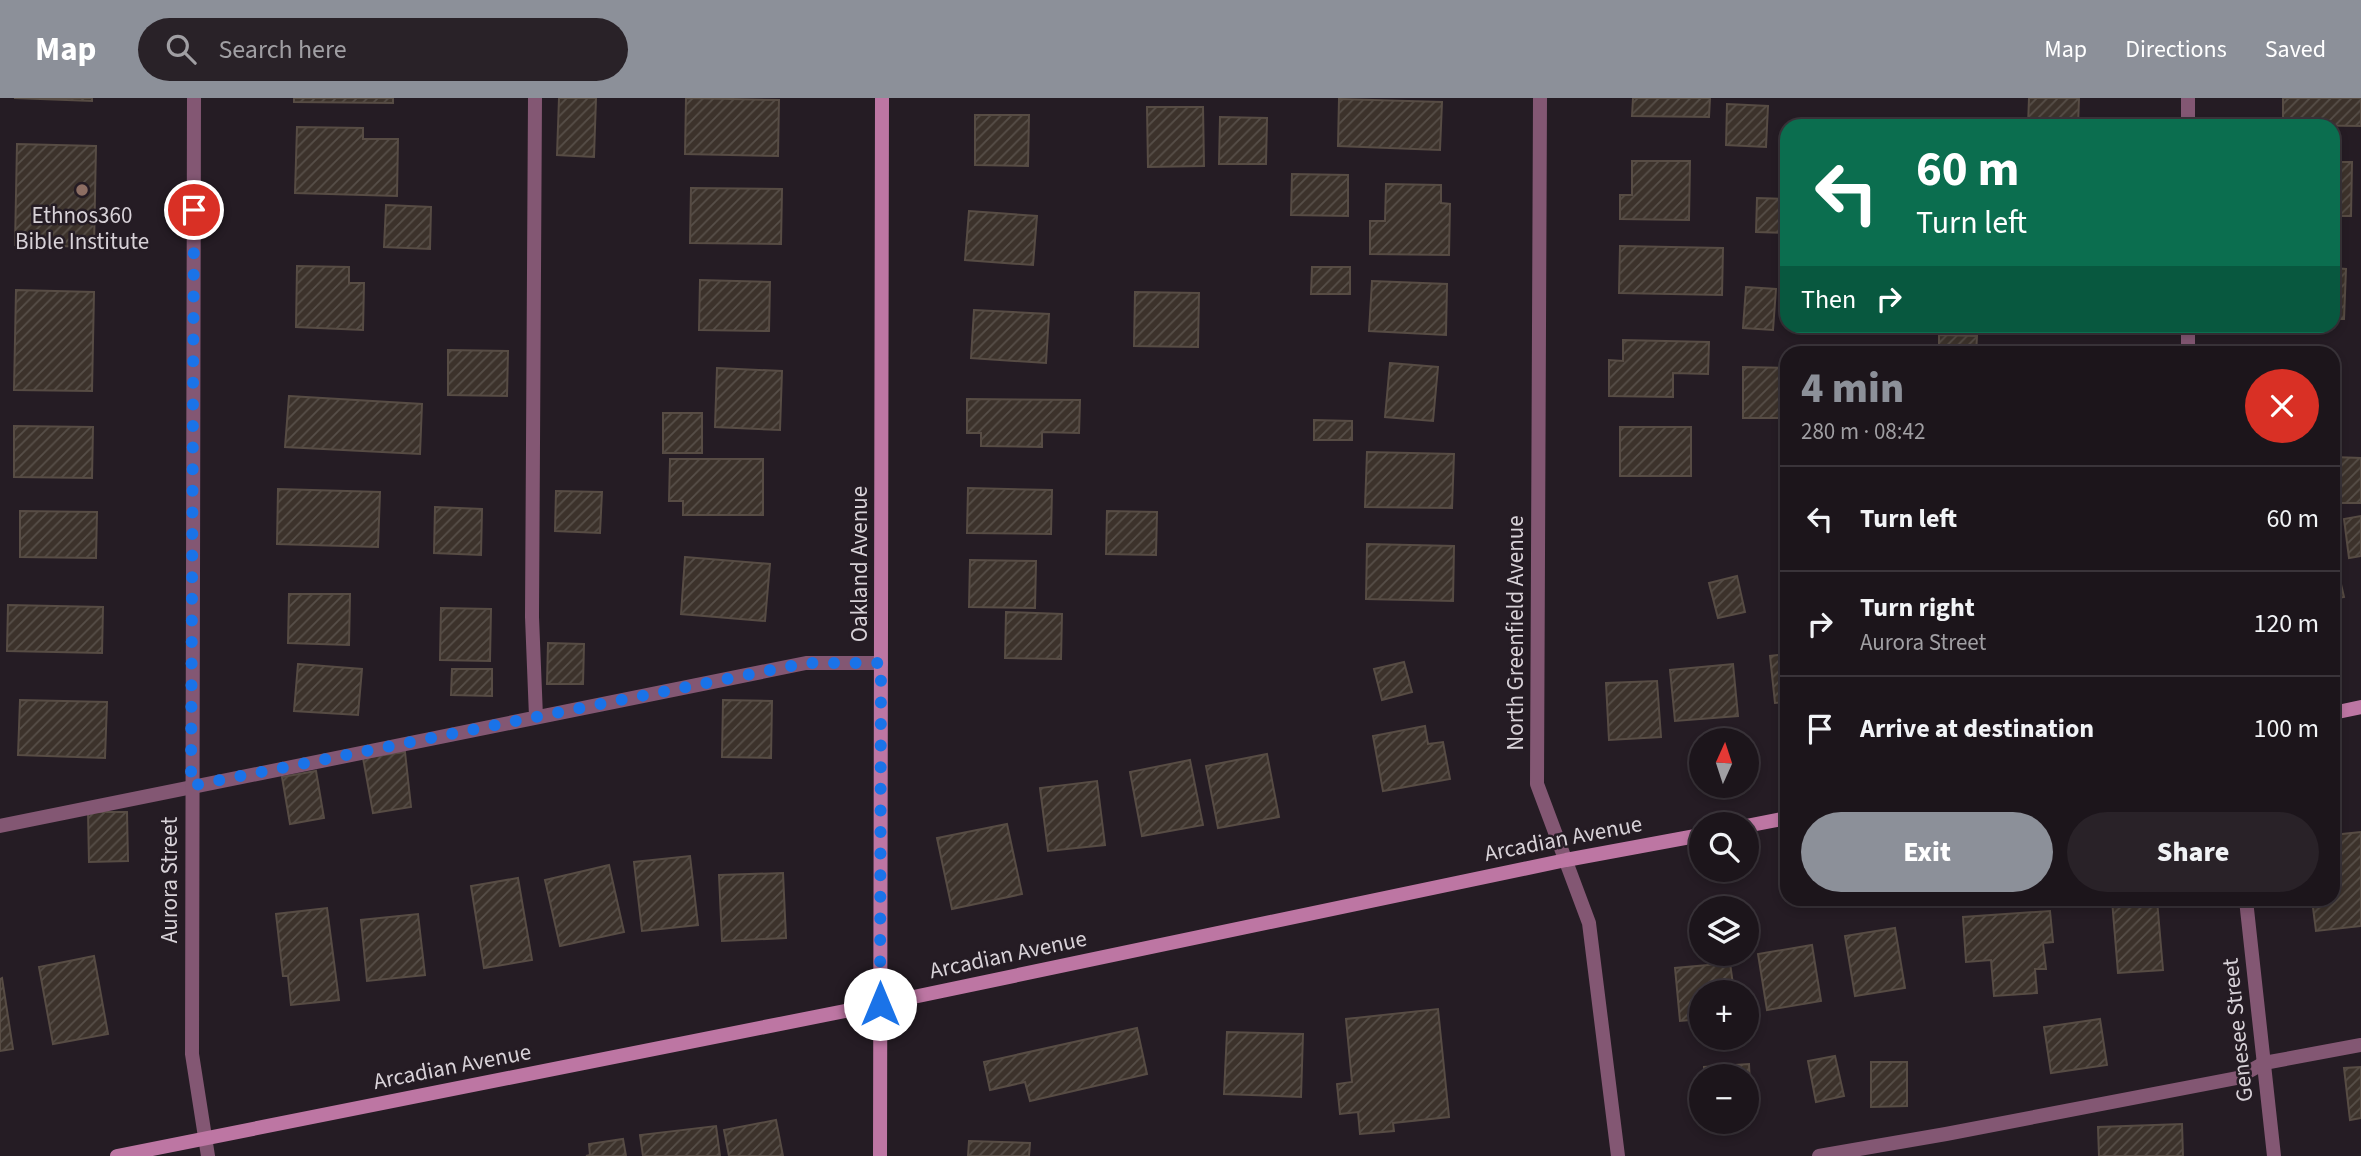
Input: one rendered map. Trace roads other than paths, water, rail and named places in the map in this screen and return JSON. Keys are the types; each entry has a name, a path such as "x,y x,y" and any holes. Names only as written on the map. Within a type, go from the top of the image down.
{"main road":[{"name":"Oakland Avenue","path":"880,1156 882,98"},
{"path":"2340,712 2361,707"},
{"path":"1759,823 1780,819"},
{"name":"Arcadian Avenue","path":"117,1156 880,1004 1566,860 1689,837"}],"street":[{"name":"Aurora Street","path":"194,98 192,1054 208,1156"},
{"path":"535,98 532,617 536,717"},
{"name":"North Greenfield Avenue","path":"1539,98 1537,784 1589,923 1618,1156"},
{"path":"2188,98 2188,119"},
{"path":"0,826 806,663 881,663"},
{"name":"Genesee Street","path":"2247,906 2274,1156"},
{"path":"1818,1156 2237,1078 2264,1063 2361,1045"}],"place":[{"name":"Ethnos360 Bible Institute","path":"82,190"}]}
